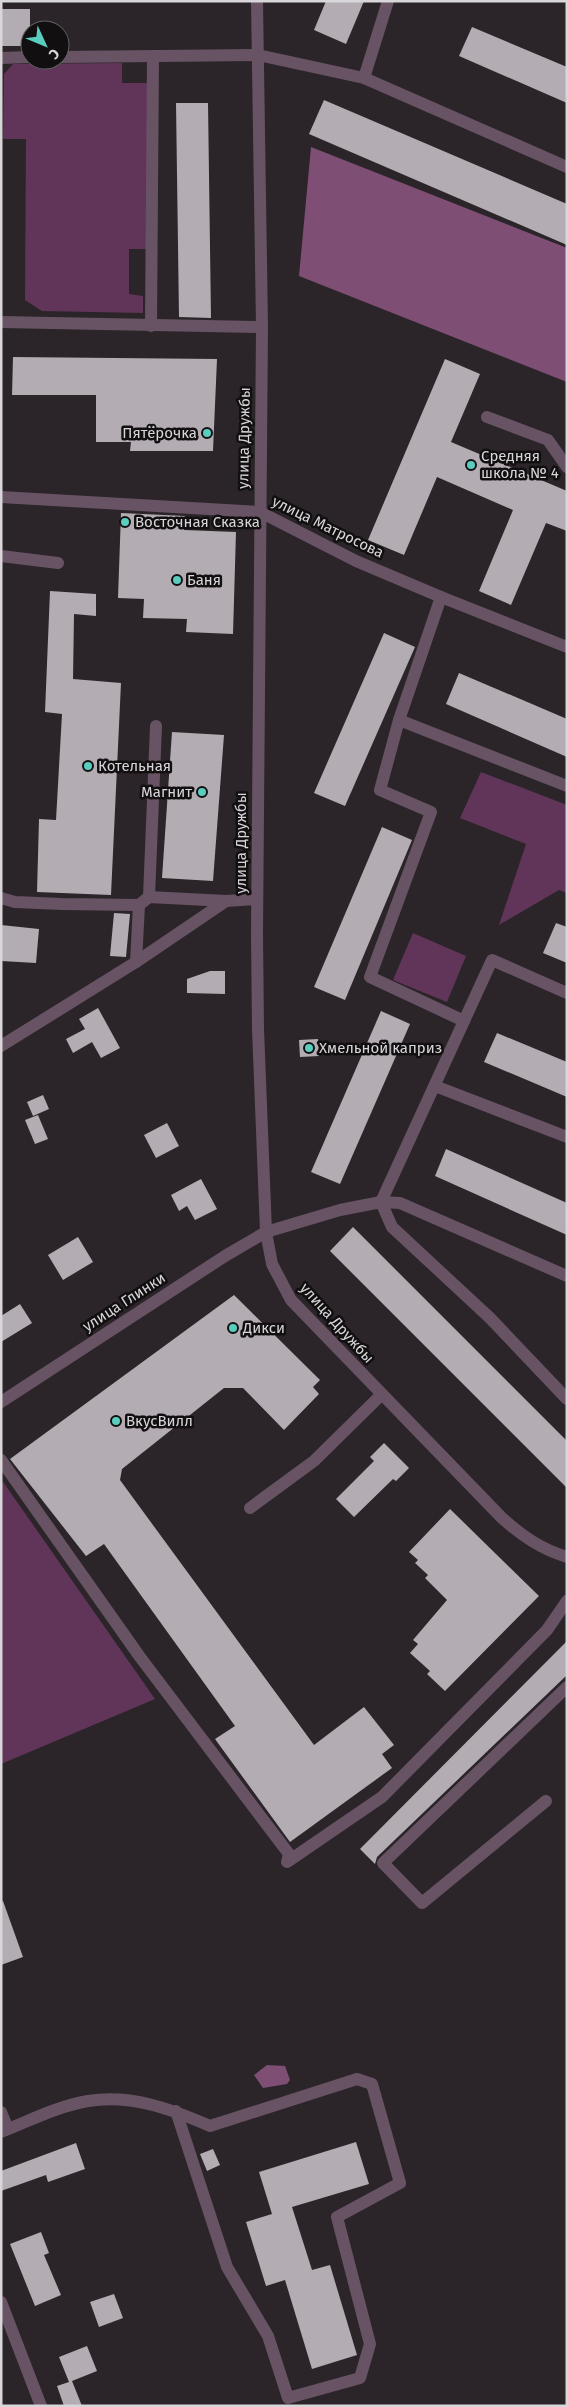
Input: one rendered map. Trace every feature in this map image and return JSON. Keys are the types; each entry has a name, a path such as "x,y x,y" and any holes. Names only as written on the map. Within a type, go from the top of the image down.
{"street":[{"name":"улица Дружбы","path":"257,1 262,327 257,899 258,1029 266,1232 272,1264 291,1300 502,1518 523,1536 547,1551 567,1558"},
{"path":"364,78 388,1"},
{"path":"70,57 258,55 364,78 567,167"},
{"path":"151,326 153,56"},
{"path":"1,58 20,57"},
{"path":"1,322 262,327"},
{"path":"488,417 548,440 567,467"},
{"name":"улица Матросова","path":"1,497 260,512 356,561 567,647"},
{"path":"1,556 58,563"},
{"path":"441,597 399,720 380,790 431,812 370,977 464,1021"},
{"path":"399,720 567,786"},
{"path":"1,898 15,902 139,905 149,896 156,726"},
{"path":"149,896 226,901 257,899"},
{"path":"1,1046 136,962 226,901"},
{"path":"136,962 139,905"},
{"path":"380,1202 492,960 567,992"},
{"path":"434,1086 567,1137"},
{"path":"380,1202 400,1204 567,1276"},
{"path":"380,1202 392,1227 490,1318 567,1398"},
{"name":"улица Глинки","path":"1,1402 225,1256 266,1232 340,1210 380,1202"},
{"path":"250,1508 314,1461 381,1395"},
{"path":"1,1460 140,1657 289,1854 287,1862 382,1797 547,1630 567,1601"},
{"path":"546,1801 422,1903 383,1863 567,1687"},
{"path":"1,2112 5,2130 86,2101 109,2098 133,2100 176,2111 210,2126 357,2079 372,2084 400,2183 337,2217 370,2344 360,2378 288,2398 268,2336 227,2267 176,2111"},
{"path":"1,2302 42,2406"}],"shaded area":[{"path":"70,63 122,63 122,83 147,83 148,249 129,249 129,294 143,296 143,313 42,311 25,300 26,139 3,139 4,74 13,64 20,64 20,70 70,70"},
{"path":"311,147 567,248 567,382 299,276"},
{"path":"481,772 567,805 567,893 559,890 499,925 526,844 460,818"},
{"path":"413,933 466,956 447,1002 393,980"},
{"path":"1,1479 155,1699 1,1764"},
{"path":"267,2065 285,2066 290,2080 287,2084 263,2088 254,2075"}],"building":[{"path":"326,1 364,1 346,44 314,30"},
{"path":"1,9 30,9 30,20 20,20 20,46 1,46"},
{"path":"472,27 567,67 567,103 459,56"},
{"path":"324,100 567,204 567,245 309,134"},
{"path":"176,103 208,103 211,318 179,317"},
{"path":"13,357 217,359 213,451 130,451 131,442 96,442 96,395 12,395"},
{"path":"445,359 480,374 451,442 567,491 567,531 546,523 511,605 479,591 513,510 437,477 404,555 368,540"},
{"name":"Баня","path":"121,513 185,516 184,530 236,532 233,634 186,632 187,619 143,618 144,599 118,598"},
{"name":"Котельная","path":"50,591 96,594 96,616 74,614 73,679 121,683 111,895 37,892 39,819 56,820 62,714 45,712"},
{"path":"384,633 415,647 345,806 314,793"},
{"path":"459,673 567,719 567,757 446,704"},
{"path":"172,732 224,735 213,881 162,878"},
{"path":"382,827 412,840 345,1000 314,987"},
{"path":"114,913 130,914 126,957 110,956"},
{"path":"556,923 567,927 567,963 543,953"},
{"path":"1,925 39,929 36,963 1,961"},
{"path":"210,971 225,971 225,994 187,993 187,979"},
{"path":"98,1008 120,1048 101,1058 92,1042 73,1053 66,1039 85,1029 79,1019"},
{"path":"381,1011 410,1024 340,1184 311,1172"},
{"path":"497,1033 567,1062 567,1097 484,1062"},
{"name":"Хмельной каприз","path":"318,1039 319,1056 300,1057 299,1040"},
{"path":"43,1095 49,1109 33,1116 27,1102"},
{"path":"38,1115 48,1139 35,1144 25,1120"},
{"path":"167,1123 179,1146 156,1158 144,1135"},
{"path":"446,1149 567,1203 567,1235 435,1176"},
{"path":"201,1179 217,1209 195,1220 187,1206 179,1211 171,1195"},
{"path":"353,1227 567,1441 567,1488 330,1251"},
{"path":"78,1237 93,1262 63,1280 48,1255"},
{"path":"234,1295 320,1380 313,1387 319,1394 284,1430 243,1388 224,1388 122,1469 120,1480 314,1745 364,1707 394,1745 382,1754 392,1768 290,1842 215,1739 235,1726 104,1544 86,1556 10,1459"},
{"path":"20,1304 32,1323 1,1342 1,1316"},
{"path":"384,1443 409,1468 396,1481 393,1479 354,1517 336,1499 374,1461 370,1457"},
{"path":"450,1509 539,1596 445,1691 427,1674 430,1671 410,1653 418,1644 413,1640 447,1600 425,1578 428,1575 415,1563 418,1560 409,1552"},
{"path":"567,1641 567,1675 377,1857 375,1864 360,1849"},
{"path":"3,1901 23,1957 1,1965 1,1902"},
{"path":"356,2142 369,2184 292,2207 312,2270 330,2265 357,2355 312,2369 285,2280 266,2286 246,2222 272,2214 259,2172"},
{"path":"76,2143 85,2169 48,2182 46,2175 1,2191 1,2171"},
{"path":"213,2149 220,2165 207,2171 200,2154"},
{"path":"41,2232 49,2253 44,2255 61,2295 35,2306 10,2244"},
{"path":"114,2294 123,2318 99,2327 90,2302"},
{"path":"87,2346 97,2371 72,2381 82,2406 64,2406 57,2386 69,2382 59,2357"}],"place":[{"name":"Пятёрочка","path":"207,433"},
{"name":"Средняя школа № 4","path":"471,465"},
{"name":"Восточная Сказка","path":"125,522"},
{"name":"Баня","path":"177,580"},
{"name":"Котельная","path":"88,766"},
{"name":"Магнит","path":"202,792"},
{"name":"Хмельной каприз","path":"309,1048"},
{"name":"Дикси","path":"233,1328"},
{"name":"ВкусВилл","path":"116,1421"}]}
